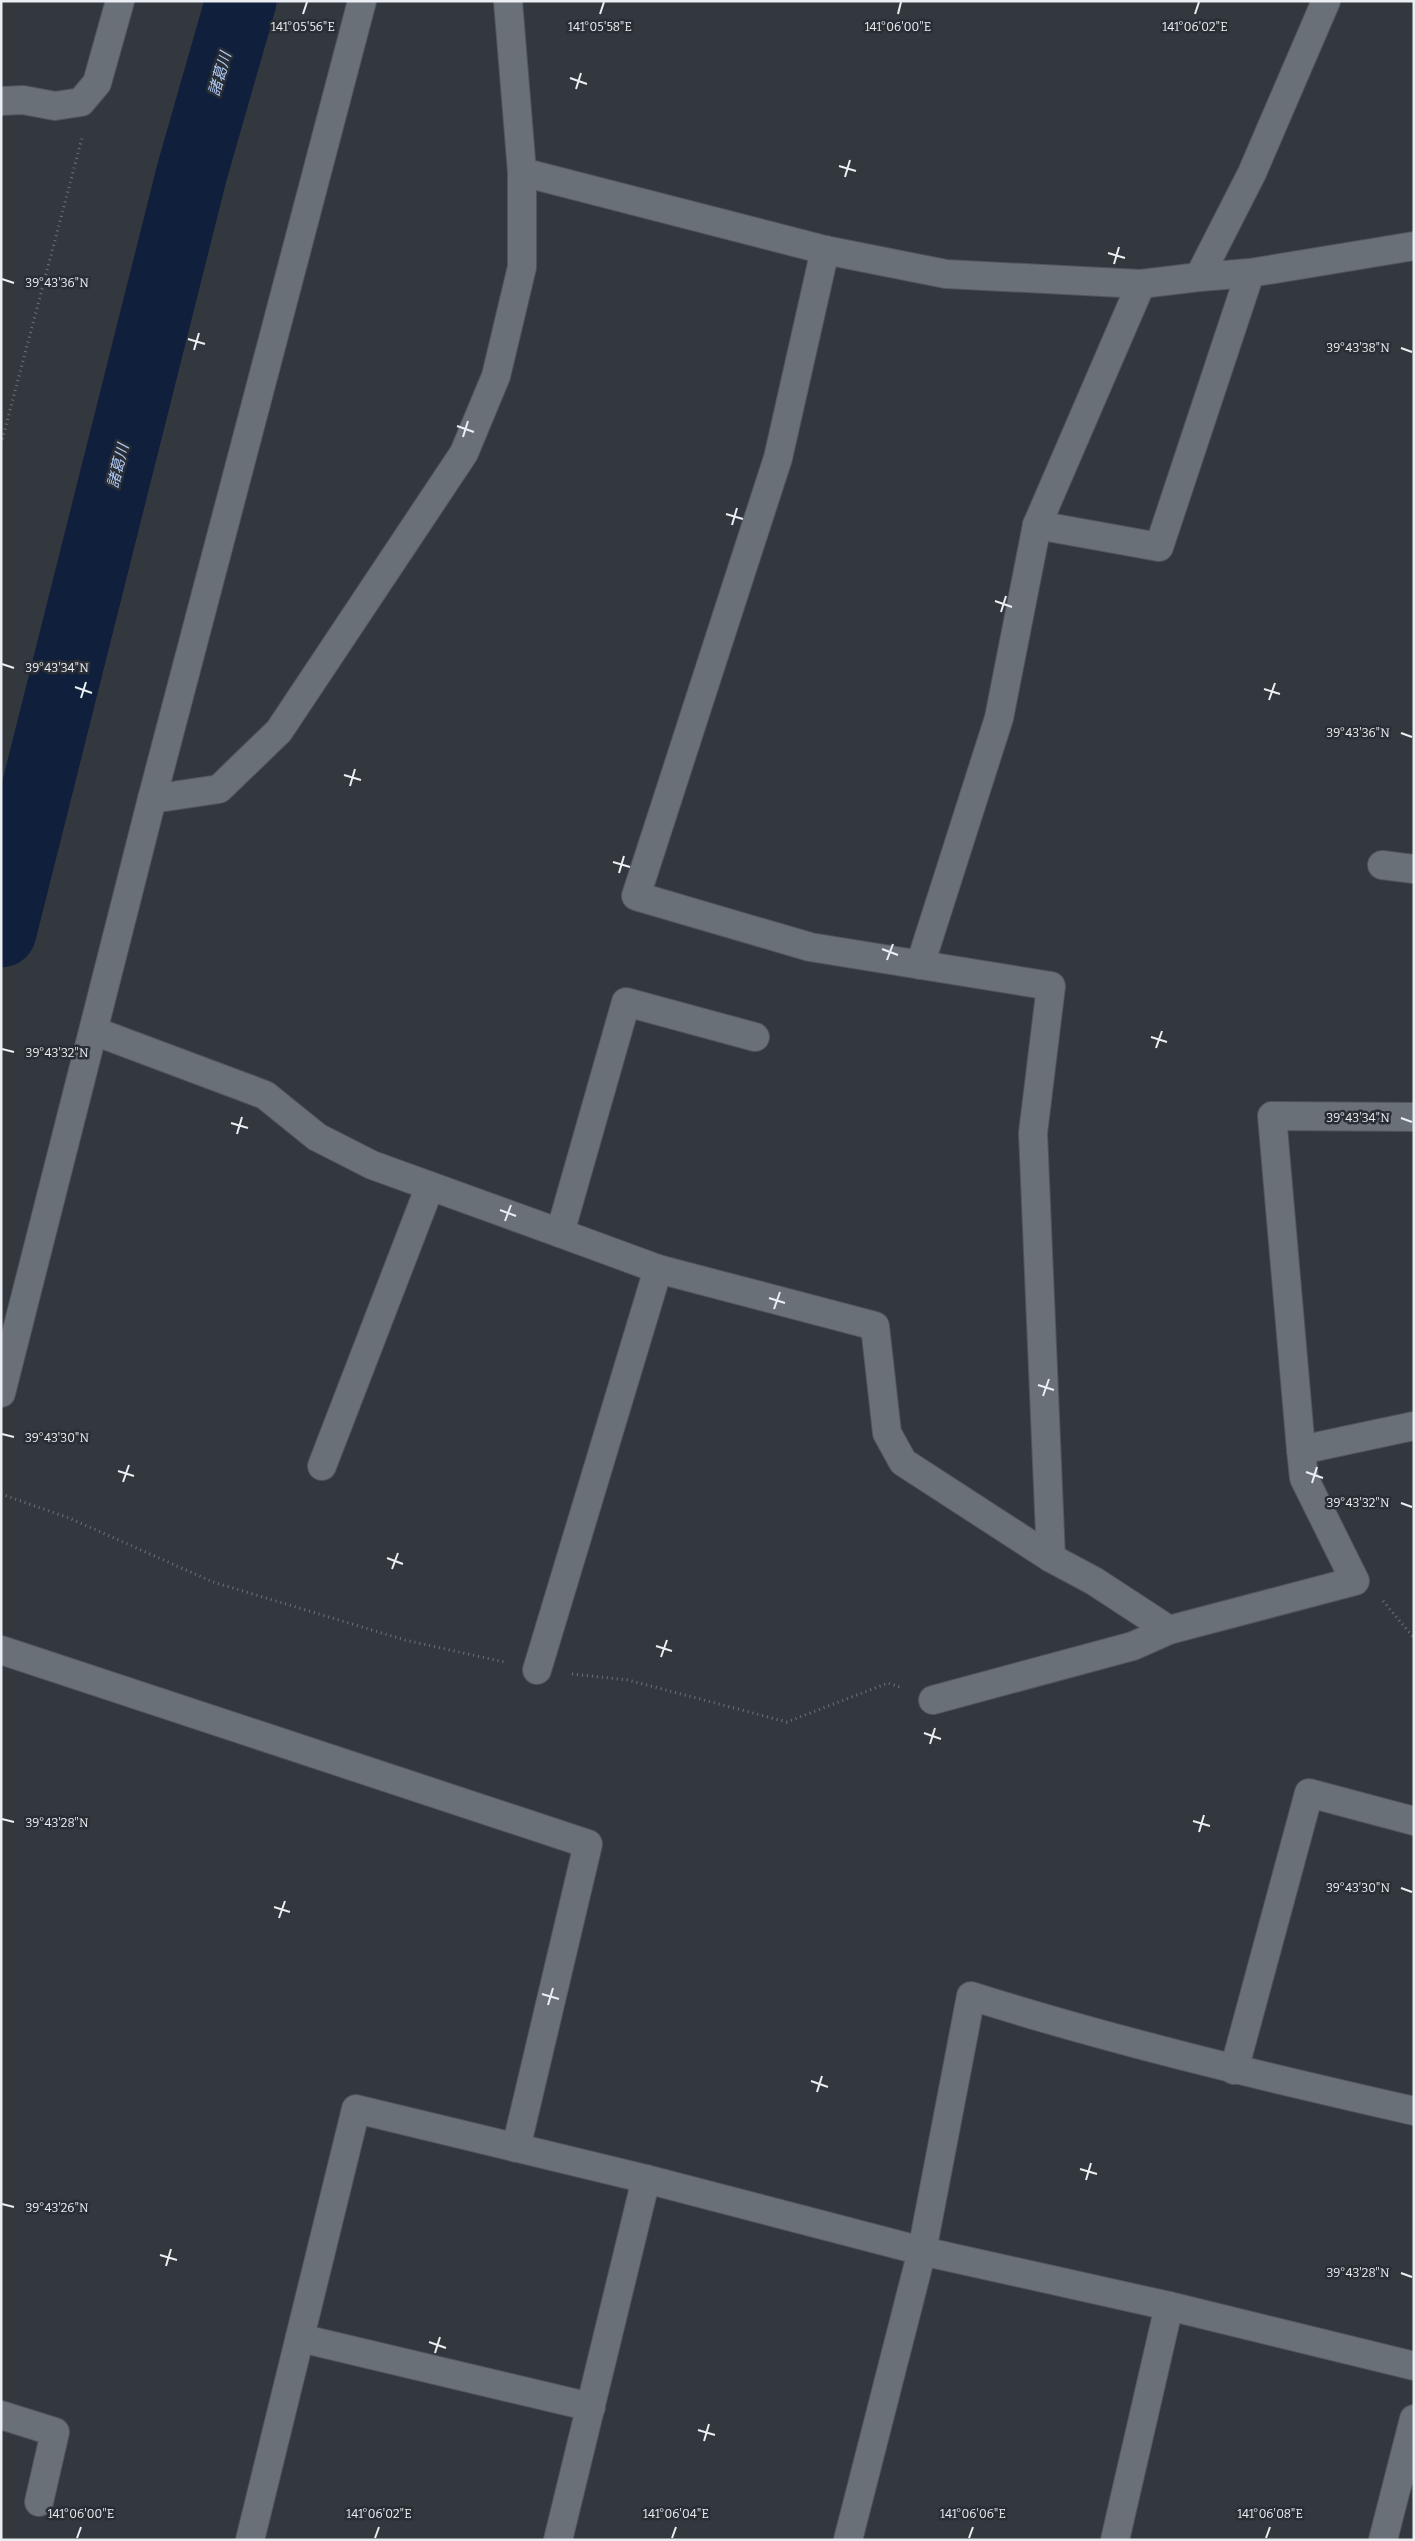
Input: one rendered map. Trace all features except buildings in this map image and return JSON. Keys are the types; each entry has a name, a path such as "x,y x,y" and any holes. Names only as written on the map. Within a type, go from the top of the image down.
{"street":[{"path":"1,101 23,100 55,106 81,102 97,83 120,1"},
{"path":"1,1393 152,799 362,1"},
{"path":"152,799 219,789 278,731 464,453 496,376 522,266 522,172 508,1"},
{"path":"1199,277 1252,173 1326,1"},
{"path":"522,172 825,250 946,274 1140,284 1250,273 1414,246"},
{"path":"825,250 778,458 636,896 810,947 1051,986 1033,1133 1051,1558"},
{"path":"1037,525 1159,547 1250,273"},
{"path":"920,965 999,718 1037,525 1140,284"},
{"path":"1382,865 1414,869"},
{"path":"560,1233 626,1002 755,1037"},
{"path":"94,1031 265,1096 317,1137 372,1165 658,1269 876,1326 887,1433 903,1462 1051,1558 1094,1581 1169,1630"},
{"path":"933,1700 1133,1646 1169,1630 1355,1581 1304,1478 1272,1116 1414,1117"},
{"path":"322,1466 430,1186"},
{"path":"537,1670 658,1269"},
{"path":"1301,1450 1414,1426"},
{"path":"1,1650 588,1844 516,2148"},
{"path":"1234,2070 1309,1793 1414,1821"},
{"path":"848,2540 922,2251 971,1996 1041,2018 1234,2070 1414,2111"},
{"path":"250,2540 356,2109 646,2179 922,2251 1169,2306 1414,2366"},
{"path":"558,2540 646,2179"},
{"path":"1115,2540 1169,2306"},
{"path":"300,2338 590,2407"},
{"path":"1,2415 55,2432 40,2502"},
{"path":"1383,2540 1414,2419"}],"path":[{"path":"1,444 83,135 81,102"},
{"path":"1,1494 69,1518 213,1582 404,1640 537,1670 628,1680 787,1722 888,1683 933,1700"},
{"path":"1355,1581 1373,1588 1414,1638"}],"waterway":[{"name":"諸葛川","path":"1,932 192,172 241,1"}]}
